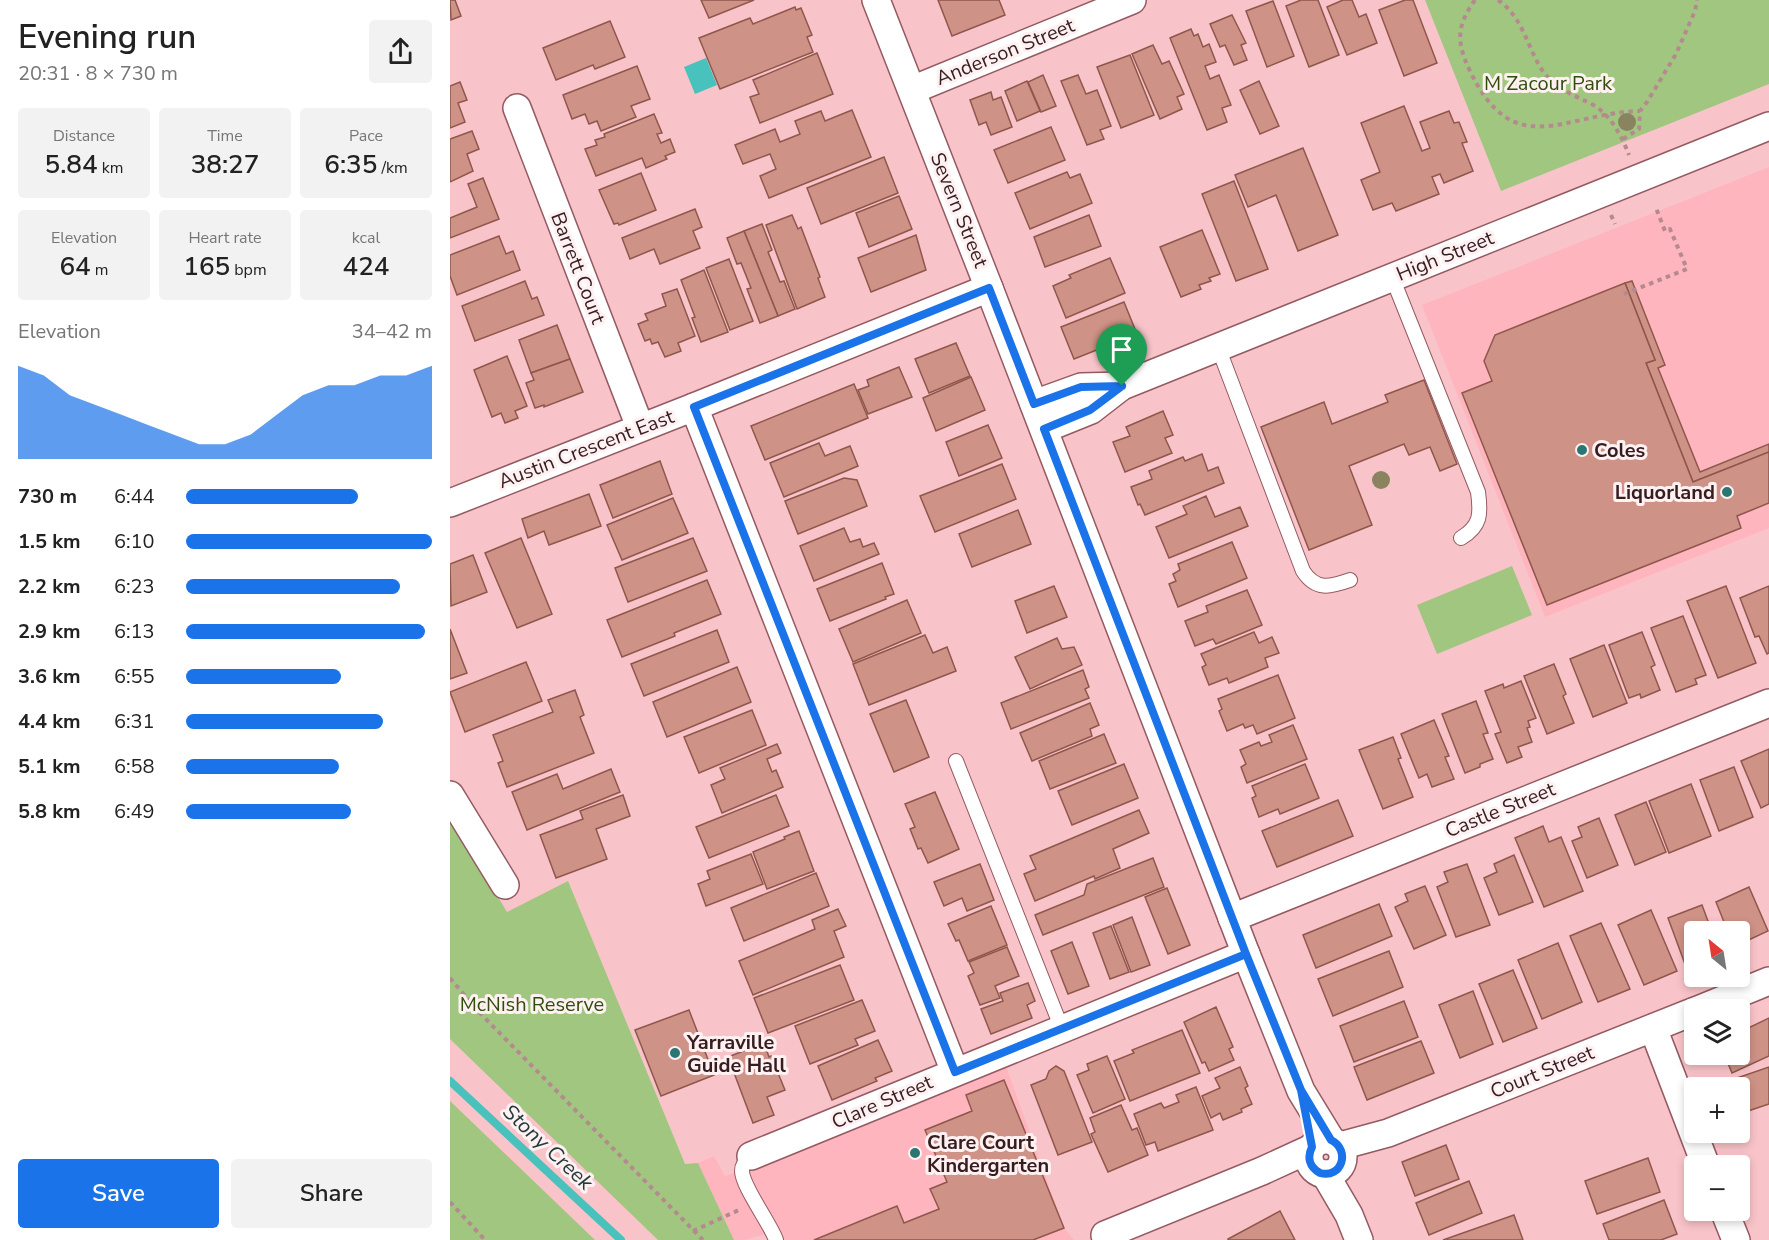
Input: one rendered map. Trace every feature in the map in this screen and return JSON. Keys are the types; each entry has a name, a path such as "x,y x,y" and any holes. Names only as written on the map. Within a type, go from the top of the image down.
{"street":[{"name":"Severn Street","path":"876,0 1359,1240"},
{"name":"Anderson Street","path":"912,90 1132,0"},
{"name":"Barrett Court","path":"517,108 640,428"},
{"name":"High Street","path":"1039,417 1081,387 1122,386 1769,126"},
{"name":"Austin Crescent East","path":"450,503 989,288"},
{"path":"694,407 955,1072"},
{"name":"Castle Street","path":"1232,918 1769,703"},
{"path":"450,795 505,885"},
{"name":"Clare Street","path":"751,1156 1246,954"},
{"name":"Court Street","path":"1724,999 1769,981"},
{"name":"Court Street","path":"1100,1238 1262,1171 1288,1168 1326,1156 1684,1015"},
{"path":"1653,1028 1702,1155"},
{"path":"1728,1221 1736,1240"}],"lane":[{"path":"1392,277 1478,492 1480,510 1478,521 1472,531 1461,538"},
{"path":"1218,347 1303,571 1309,581 1317,585 1332,586 1350,580"},
{"path":"956,761 1062,1029"},
{"path":"751,1156 744,1161 743,1180 774,1234"}],"path":[{"path":"1475,0 1460,26 1459,41 1479,90 1489,104 1504,118 1517,123 1545,127 1640,111"},
{"path":"1498,0 1520,23 1542,69 1555,85 1575,98 1596,107 1606,115 1623,139 1638,178"},
{"path":"1623,139 1639,129 1640,111 1676,54 1695,11 1697,0"},
{"path":"1624,294 1687,269 1670,229 1665,231 1656,208"},
{"path":"450,978 477,1010 702,1240"},
{"path":"450,1202 485,1240"},
{"path":"693,1231 756,1202"}],"shaded area":[{"path":"1769,167 1769,528 1545,617 1422,305"},
{"name":"Clare Court Kindergarten","path":"1006,1066 1064,1228 1074,1240 778,1240 769,1233 745,1240 734,1240 698,1163 714,1156 725,1176 802,1150"}],"green space":[{"name":"M Zacour Park","path":"1425,0 1769,0 1769,84 1501,191"},
{"path":"1512,566 1532,615 1437,654 1417,605"},
{"name":"McNish Reserve","path":"450,817 507,912 568,881 685,1164 698,1163 734,1240 658,1240 450,1039"},
{"path":"450,1101 595,1240 450,1240"}],"water":[{"path":"706,58 717,85 695,94 684,67"}],"building":[{"path":"450,0 455,0 461,16 451,20"},
{"path":"701,0 754,0 709,18"},
{"path":"938,0 999,0 1005,15 952,36"},
{"path":"1301,0 1318,0 1339,55 1309,67 1286,6"},
{"path":"1343,0 1352,0 1359,17 1366,14 1377,43 1347,55 1327,7"},
{"path":"1405,0 1413,0 1437,63 1404,76 1379,10"},
{"path":"1273,1 1294,56 1267,67 1246,11"},
{"path":"795,7 796,10 801,8 812,35 807,37 813,52 720,89 699,38 750,18 753,24"},
{"path":"1232,15 1246,43 1241,45 1247,60 1234,65 1225,45 1220,47 1210,24"},
{"path":"610,21 625,57 595,69 593,65 556,80 543,48"},
{"path":"1191,29 1194,36 1198,34 1203,47 1209,44 1216,62 1205,66 1210,79 1219,75 1231,105 1222,108 1227,122 1207,130 1170,38"},
{"path":"1153,45 1162,64 1169,61 1184,94 1177,97 1182,109 1160,119 1132,54"},
{"path":"817,53 833,94 760,123 750,97 759,94 753,80"},
{"path":"1130,55 1154,115 1121,128 1097,67"},
{"path":"637,66 650,99 631,106 636,117 601,131 597,121 589,124 585,114 572,119 563,95"},
{"path":"1043,75 1056,106 1041,112 1028,82"},
{"path":"1078,75 1086,94 1097,90 1111,126 1100,130 1104,139 1087,145 1061,81"},
{"path":"1027,81 1040,111 1017,121 1005,91"},
{"path":"1259,81 1279,126 1260,134 1240,90"},
{"path":"460,82 467,100 458,103 465,122 450,128 450,86"},
{"path":"991,92 993,100 1001,97 1012,127 991,135 986,122 979,125 970,100"},
{"path":"1404,106 1422,151 1430,148 1420,122 1449,111 1454,123 1459,122 1467,142 1462,143 1473,171 1444,183 1440,174 1432,177 1439,194 1396,211 1392,203 1373,210 1361,180 1380,172 1361,123"},
{"path":"852,110 871,157 769,198 760,176 776,169 770,154 743,164 735,145 775,129 780,142 800,134 795,121 821,111 825,121"},
{"path":"654,114 662,133 657,134 661,143 670,139 675,152 665,156 667,159 646,168 642,158 596,176 585,149 597,145 595,140 605,137 604,134"},
{"path":"1051,127 1065,160 1008,183 994,150"},
{"path":"472,131 479,149 467,154 473,171 450,182 450,139"},
{"path":"1303,148 1338,235 1298,251 1276,195 1248,207 1235,175"},
{"path":"884,157 898,193 821,224 807,188"},
{"path":"1067,172 1070,178 1080,174 1092,203 1030,229 1015,193"},
{"path":"641,173 656,210 619,225 614,224 599,190"},
{"path":"483,178 499,219 450,238 450,218 477,207 468,184"},
{"path":"1234,181 1268,269 1236,281 1202,194"},
{"path":"899,196 912,229 869,247 856,213"},
{"path":"695,209 702,227 693,231 700,248 660,264 654,249 630,259 622,238"},
{"path":"792,215 798,229 801,227 825,297 797,309 766,225"},
{"path":"1089,215 1101,246 1045,267 1034,237"},
{"path":"762,224 772,250 768,252 780,282 784,281 795,309 778,316 744,231"},
{"path":"1202,230 1220,274 1209,278 1211,281 1199,285 1201,289 1181,297 1160,247"},
{"path":"744,231 778,316 760,323 747,289 751,288 741,263 737,264 727,238"},
{"path":"916,235 926,270 871,292 858,258"},
{"path":"499,236 506,254 513,251 520,270 457,295 450,276 450,255"},
{"path":"1110,258 1125,293 1066,318 1053,286 1071,278 1069,275"},
{"path":"729,259 753,321 730,330 706,268"},
{"path":"704,270 728,332 701,342 692,318 695,317 681,280"},
{"path":"525,281 532,299 537,297 544,315 475,341 462,306"},
{"path":"1632,281 1665,365 1658,368 1700,472 1769,444 1769,452 1693,482 1646,363 1655,360 1625,283"},
{"path":"1625,283 1655,360 1646,363 1693,482 1769,452 1769,503 1737,516 1741,528 1547,605 1462,393 1492,381 1484,361 1495,335"},
{"path":"677,289 695,336 678,343 681,351 665,357 658,342 652,344 650,339 645,341 638,324 648,320 645,314 666,306 662,294"},
{"path":"1124,302 1137,334 1074,359 1061,327"},
{"path":"557,325 570,359 531,373 519,340"},
{"path":"956,343 970,376 929,393 915,359"},
{"path":"507,356 527,406 515,411 518,418 505,423 501,413 492,417 474,370"},
{"path":"570,359 583,392 544,407 544,405 535,408 526,383 534,380 531,373"},
{"path":"899,367 912,397 868,414 858,390 869,386 867,380"},
{"path":"971,377 985,410 936,431 923,398"},
{"path":"1424,380 1457,464 1440,471 1430,447 1409,455 1404,444 1349,466 1372,525 1309,550 1261,427 1324,402 1332,424 1388,402 1385,395"},
{"path":"854,384 868,418 765,460 751,426"},
{"path":"1163,411 1173,435 1165,438 1172,453 1125,472 1113,442 1130,436 1126,427"},
{"path":"988,425 1002,458 959,476 946,442"},
{"path":"819,443 825,456 850,446 858,466 784,497 770,463"},
{"path":"1202,454 1208,471 1218,467 1224,483 1145,515 1131,487 1152,479 1149,471 1183,457 1185,461"},
{"path":"660,461 672,494 613,518 600,485"},
{"path":"1002,464 1016,499 935,532 920,496"},
{"path":"844,478 857,480 867,506 798,534 785,501"},
{"path":"589,494 601,526 549,545 544,531 528,538 522,519"},
{"path":"1206,496 1215,517 1240,507 1248,526 1169,558 1156,527 1187,514 1183,506"},
{"path":"673,498 688,533 622,560 607,525"},
{"path":"1018,510 1031,544 972,567 959,534"},
{"path":"844,528 850,542 860,539 863,547 874,543 879,554 814,581 800,546"},
{"path":"521,538 552,614 517,628 485,553"},
{"path":"693,538 707,571 628,602 615,568"},
{"path":"1232,542 1247,578 1178,607 1169,584 1176,581 1173,574 1180,570 1178,564"},
{"path":"473,555 487,592 451,606 450,564"},
{"path":"882,563 894,594 830,621 817,589"},
{"path":"707,580 721,614 674,633 675,636 622,657 607,620"},
{"path":"1054,586 1067,617 1027,633 1015,601"},
{"path":"1726,586 1756,663 1718,678 1687,601"},
{"path":"1769,586 1769,653 1767,654 1759,636 1755,637 1740,598"},
{"path":"1247,590 1262,625 1216,644 1213,639 1195,646 1185,621 1208,612 1206,606"},
{"path":"907,600 921,633 853,662 839,629"},
{"path":"1683,616 1706,675 1695,679 1697,684 1676,692 1651,628"},
{"path":"450,629 467,673 450,679"},
{"path":"717,630 729,662 644,696 631,664"},
{"path":"1254,632 1259,643 1272,637 1279,653 1265,658 1268,667 1229,683 1227,678 1209,685 1202,667 1206,665 1201,654"},
{"path":"1642,632 1655,665 1651,667 1660,690 1641,698 1640,694 1629,698 1609,645"},
{"path":"925,635 933,653 947,647 956,671 869,705 853,664"},
{"path":"1057,638 1062,649 1074,647 1082,665 1030,689 1015,657"},
{"path":"1604,645 1627,703 1593,717 1570,659"},
{"path":"526,662 542,701 465,732 450,692"},
{"path":"1554,664 1574,723 1547,734 1524,676"},
{"path":"737,667 751,702 667,737 653,702"},
{"path":"1083,670 1089,687 1085,689 1089,698 1011,729 1001,703"},
{"path":"1278,675 1295,718 1257,734 1253,725 1245,728 1243,724 1227,731 1219,711 1222,709 1218,699"},
{"path":"1521,681 1536,718 1528,721 1530,727 1527,728 1532,742 1518,747 1522,757 1507,763 1495,734 1501,732 1485,691 1503,684 1504,688"},
{"path":"575,690 584,715 580,717 594,753 507,787 498,763 503,761 493,735 553,712 548,700"},
{"path":"906,700 929,757 894,772 870,714"},
{"path":"1476,701 1488,733 1483,734 1493,759 1465,773 1442,714"},
{"path":"1090,703 1099,725 1090,729 1092,736 1032,761 1020,733"},
{"path":"752,710 766,745 699,773 684,737"},
{"path":"1434,720 1449,756 1445,757 1454,779 1432,787 1427,774 1419,778 1401,734"},
{"path":"1293,725 1307,759 1247,783 1241,767 1246,764 1240,750 1259,742 1261,746 1272,742 1269,735"},
{"path":"1104,734 1116,763 1050,789 1039,761"},
{"path":"1393,737 1401,758 1398,759 1413,797 1383,809 1359,750"},
{"path":"777,744 781,753 767,759 772,772 776,770 783,787 722,813 711,785 725,779 720,768"},
{"path":"1769,749 1769,804 1761,808 1741,761"},
{"path":"1124,764 1138,798 1072,825 1058,791"},
{"path":"1305,764 1319,798 1280,814 1278,809 1259,817 1252,798 1256,796 1252,786"},
{"path":"1734,767 1753,817 1719,831 1700,780"},
{"path":"611,769 620,792 527,830 512,792 557,774 563,789"},
{"path":"1691,784 1711,836 1669,853 1649,801"},
{"path":"935,792 959,849 928,863 921,848 918,849 910,829 915,827 905,804"},
{"path":"623,795 630,816 596,829 607,859 556,878 540,835 583,819 580,811"},
{"path":"776,795 789,826 709,858 696,827"},
{"path":"1338,800 1353,836 1277,867 1262,831"},
{"path":"1646,802 1666,852 1635,865 1615,815"},
{"path":"1139,810 1149,833 1113,849 1120,868 1095,879 1094,876 1035,901 1024,874 1036,869 1030,856"},
{"path":"1599,818 1618,865 1587,878 1572,841 1582,837 1578,827"},
{"path":"1543,826 1549,842 1561,837 1583,891 1544,907 1515,838"},
{"path":"799,831 814,871 767,889 753,852"},
{"path":"751,854 763,884 706,906 698,884 710,879 707,871"},
{"path":"1514,855 1533,902 1499,915 1484,878 1497,872 1494,864"},
{"path":"1153,858 1164,887 1043,935 1035,915 1084,895 1087,884"},
{"path":"980,864 994,900 967,911 962,898 944,906 934,882"},
{"path":"1467,864 1490,925 1456,937 1437,887 1448,882 1444,872"},
{"path":"816,873 829,906 744,941 731,908"},
{"path":"1425,886 1446,935 1414,949 1395,907 1408,901 1405,894"},
{"path":"1749,887 1768,931 1750,939 1750,921 1724,921 1716,902"},
{"path":"1167,888 1190,945 1168,954 1145,897"},
{"path":"1379,904 1392,936 1316,968 1303,935"},
{"path":"1702,905 1708,921 1684,921 1684,961 1668,918"},
{"path":"991,906 1007,945 968,961 959,940 956,941 948,924"},
{"path":"838,909 846,926 834,931 844,957 753,995 739,961 815,929 812,920"},
{"path":"1651,910 1677,971 1644,985 1618,925"},
{"path":"1132,917 1150,965 1131,972 1113,925"},
{"path":"1601,923 1630,989 1598,1002 1570,936"},
{"path":"1111,926 1129,972 1110,979 1093,933"},
{"path":"1072,942 1089,986 1068,994 1051,951"},
{"path":"1558,943 1582,1002 1542,1019 1518,960"},
{"path":"1007,947 1019,976 995,986 1000,998 980,1005 968,976 974,973 969,962"},
{"path":"1389,951 1403,987 1333,1016 1318,979"},
{"path":"840,965 854,1000 768,1033 754,998"},
{"path":"1513,970 1537,1028 1503,1042 1479,984"},
{"path":"1028,983 1035,1001 1027,1005 1032,1018 991,1034 981,1009 1003,1001 1000,993"},
{"path":"1473,991 1493,1044 1460,1058 1439,1005"},
{"path":"862,1000 875,1031 855,1039 858,1045 810,1064 795,1026"},
{"path":"1404,1001 1418,1037 1354,1062 1340,1026"},
{"path":"1216,1007 1233,1047 1229,1049 1234,1060 1209,1071 1205,1062 1202,1063 1184,1022"},
{"name":"Yarraville Guide Hall","path":"689,1010 714,1075 661,1096 635,1030"},
{"path":"1769,1018 1769,1056 1750,1065 1750,1027"},
{"path":"1182,1030 1200,1073 1130,1101 1114,1061 1134,1053 1132,1050"},
{"path":"878,1040 892,1071 875,1078 877,1081 832,1100 818,1066"},
{"path":"1421,1041 1434,1073 1367,1100 1354,1067"},
{"path":"764,1043 785,1090 767,1097 774,1115 753,1123 728,1057"},
{"path":"1107,1056 1125,1099 1093,1113 1077,1075 1089,1070 1087,1064"},
{"path":"1729,1065 1749,1065 1732,1073"},
{"path":"1056,1066 1064,1071 1092,1142 1058,1155 1031,1085 1046,1079 1049,1071"},
{"path":"1240,1067 1252,1104 1241,1109 1242,1112 1223,1120 1220,1113 1211,1118 1202,1096 1220,1088 1215,1078"},
{"path":"1769,1067 1769,1104 1750,1110 1750,1077 1740,1077"},
{"path":"1004,1080 1064,1228 1033,1240 814,1240 897,1206 904,1223 939,1209 930,1189 947,1182 925,1130 972,1111 966,1095"},
{"path":"1196,1087 1213,1130 1158,1151 1155,1142 1146,1145 1134,1114 1161,1103 1164,1108 1179,1102 1176,1095"},
{"path":"1121,1105 1132,1130 1137,1128 1148,1155 1108,1172 1091,1134 1095,1132 1090,1118"},
{"path":"1446,1145 1459,1179 1415,1196 1402,1162"},
{"path":"1648,1158 1660,1192 1597,1214 1585,1181"},
{"path":"1469,1181 1482,1213 1429,1235 1416,1203"},
{"path":"1664,1200 1677,1234 1661,1240 1609,1240 1603,1224"},
{"path":"1280,1211 1295,1240 1228,1240 1228,1239"},
{"path":"1514,1215 1523,1240 1443,1240"}],"waterway":[{"name":"Stony Creek","path":"450,1081 621,1240"}],"place":[{"name":"Coles","path":"1582,450"},
{"name":"Liquorland","path":"1727,492"},
{"name":"Yarraville Guide Hall","path":"675,1053"},
{"name":"Clare Court Kindergarten","path":"915,1153"}],"route":[{"path":"1122,386 1081,387 1034,404 989,288 694,407 955,1072 1246,954 1301,1090 1312,1147 1309,1154 1310,1162 1312,1167 1320,1173 1330,1173 1340,1167 1343,1159 1342,1150 1331,1140 1301,1090 1274,1022 1246,954 1044,429 1090,410 1122,386"}]}
